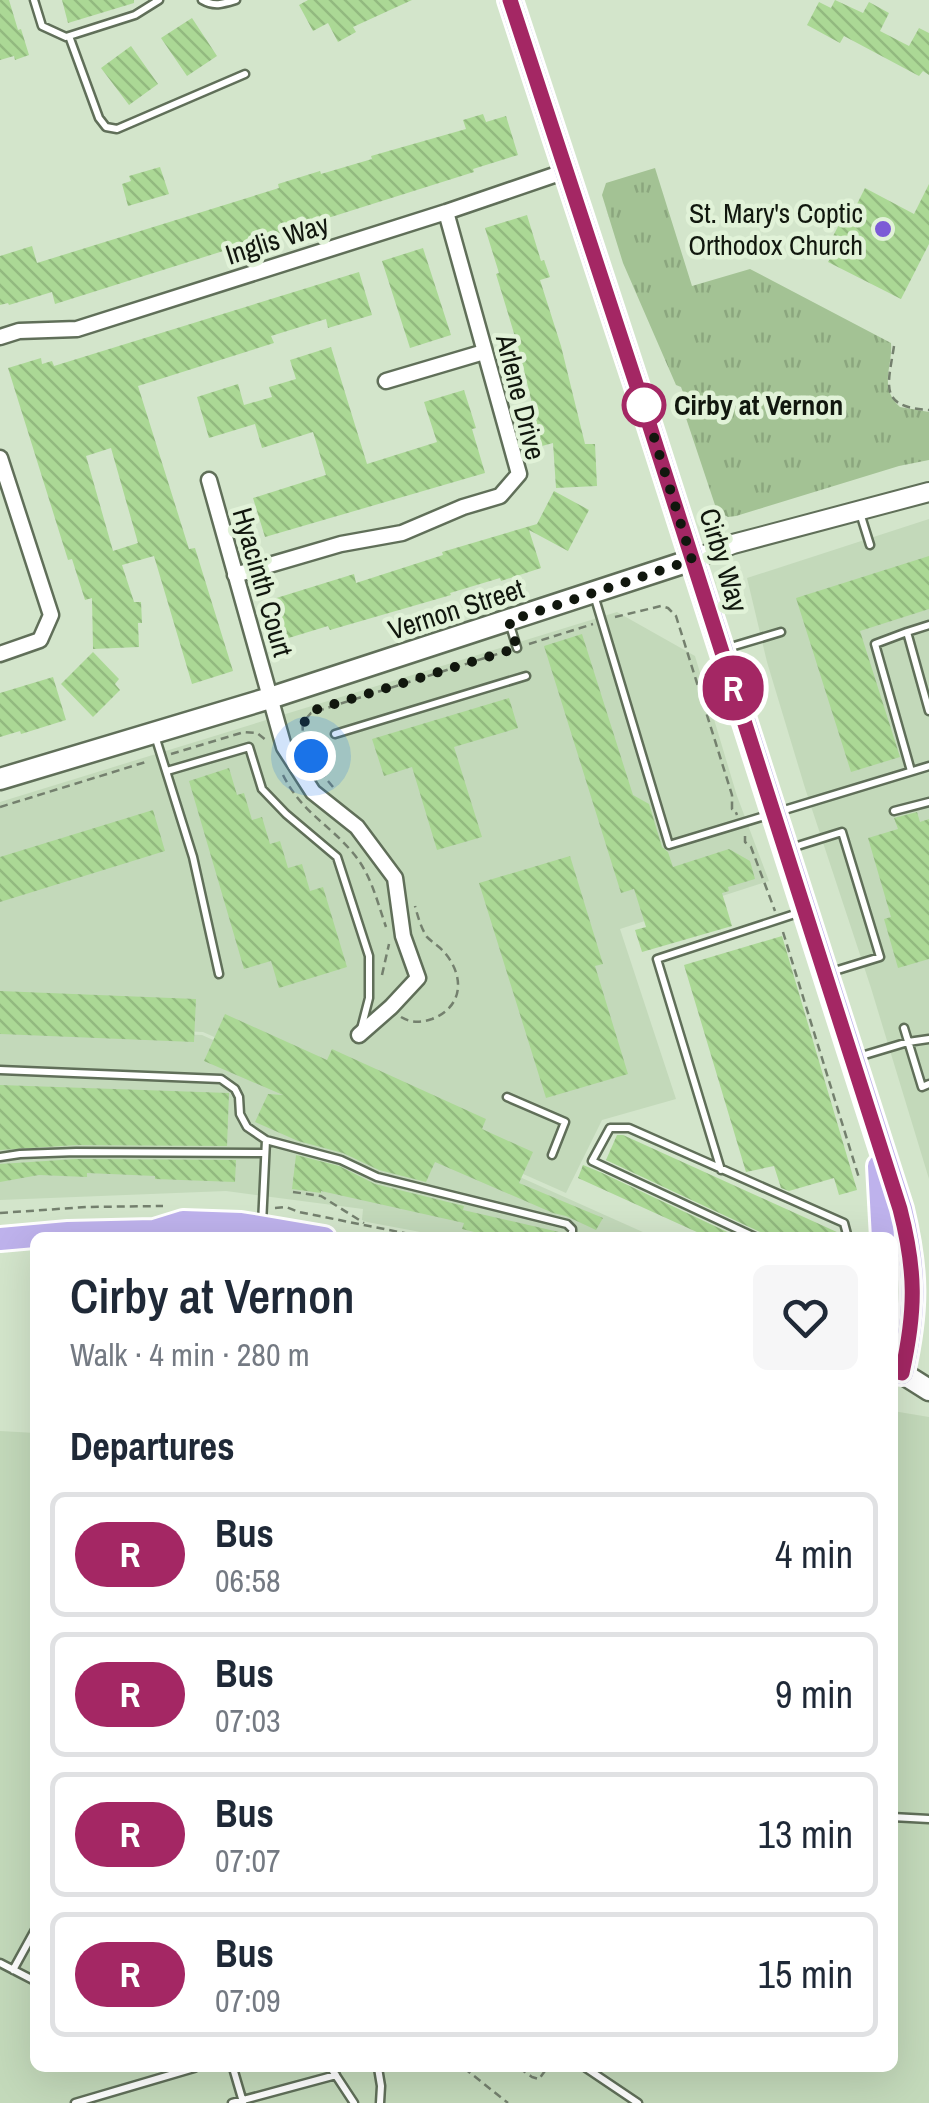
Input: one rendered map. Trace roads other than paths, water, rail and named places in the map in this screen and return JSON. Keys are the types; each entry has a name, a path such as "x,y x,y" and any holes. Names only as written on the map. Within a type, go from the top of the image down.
{"main road":[{"name":"Cirby Way","path":"510,0 900,1209 914,1284 912,1324 898,1372"},
{"name":"Vernon Street","path":"0,779 270,698 692,560"},
{"path":"878,1138 883,1232"},
{"path":"164,1232 183,1222 262,1226 293,1232"},
{"path":"0,1239 30,1236"},
{"path":"898,1372 929,1373"},
{"path":"898,1372 929,1390"}],"street":[{"name":"Inglis Way","path":"0,337 19,331 76,328 566,171"},
{"name":"Arlene Drive","path":"235,575 341,544 402,533 500,496 518,474 446,212"},
{"path":"386,381 484,352"},
{"path":"0,458 51,614 40,640 0,654"},
{"name":"Hyacinth Court","path":"209,480 284,746 313,792 356,828 395,878 403,936 418,978 359,1035"},
{"name":"Vernon Street","path":"692,560 733,544 929,492"}],"lane":[{"path":"34,0 42,26 68,36 136,15 159,0"},
{"path":"202,0 210,4 236,0"},
{"path":"68,36 106,127 117,129 245,74"},
{"path":"860,512 870,545"},
{"path":"594,594 669,845 929,766"},
{"path":"509,621 517,648"},
{"path":"911,771 875,644 929,625"},
{"path":"721,650 780,632"},
{"path":"908,632 929,711"},
{"path":"335,734 526,676"},
{"path":"154,732 193,857 219,974"},
{"path":"167,771 249,748 262,788 337,857 369,956 369,998 359,1035"},
{"path":"894,811 929,802"},
{"path":"785,850 842,832 880,957 824,974"},
{"path":"722,1171 657,959 804,911"},
{"path":"904,1028 922,1086 929,1084"},
{"path":"851,1060 929,1039"},
{"path":"0,1070 221,1079 239,1097 240,1114 247,1126 266,1140 341,1160 376,1177 568,1224 572,1232"},
{"path":"507,1097 565,1122 552,1155"},
{"path":"744,1232 592,1161 610,1128 629,1128 844,1223 846,1232"},
{"path":"262,1226 266,1140"},
{"path":"0,1157 76,1152 266,1153"},
{"path":"898,1817 929,1819"},
{"path":"14,1970 30,1940"},
{"path":"0,1964 30,1978"},
{"path":"75,2103 180,2072"},
{"path":"234,2072 243,2101"},
{"path":"334,2072 354,2103"},
{"path":"379,2072 380,2103"},
{"path":"592,2072 638,2103"},
{"path":"232,2103 336,2076"}],"place":[{"name":"St. Mary's Coptic Orthodox Church","path":"883,229"},
{"name":"Cirby at Vernon","path":"644,405"}]}
